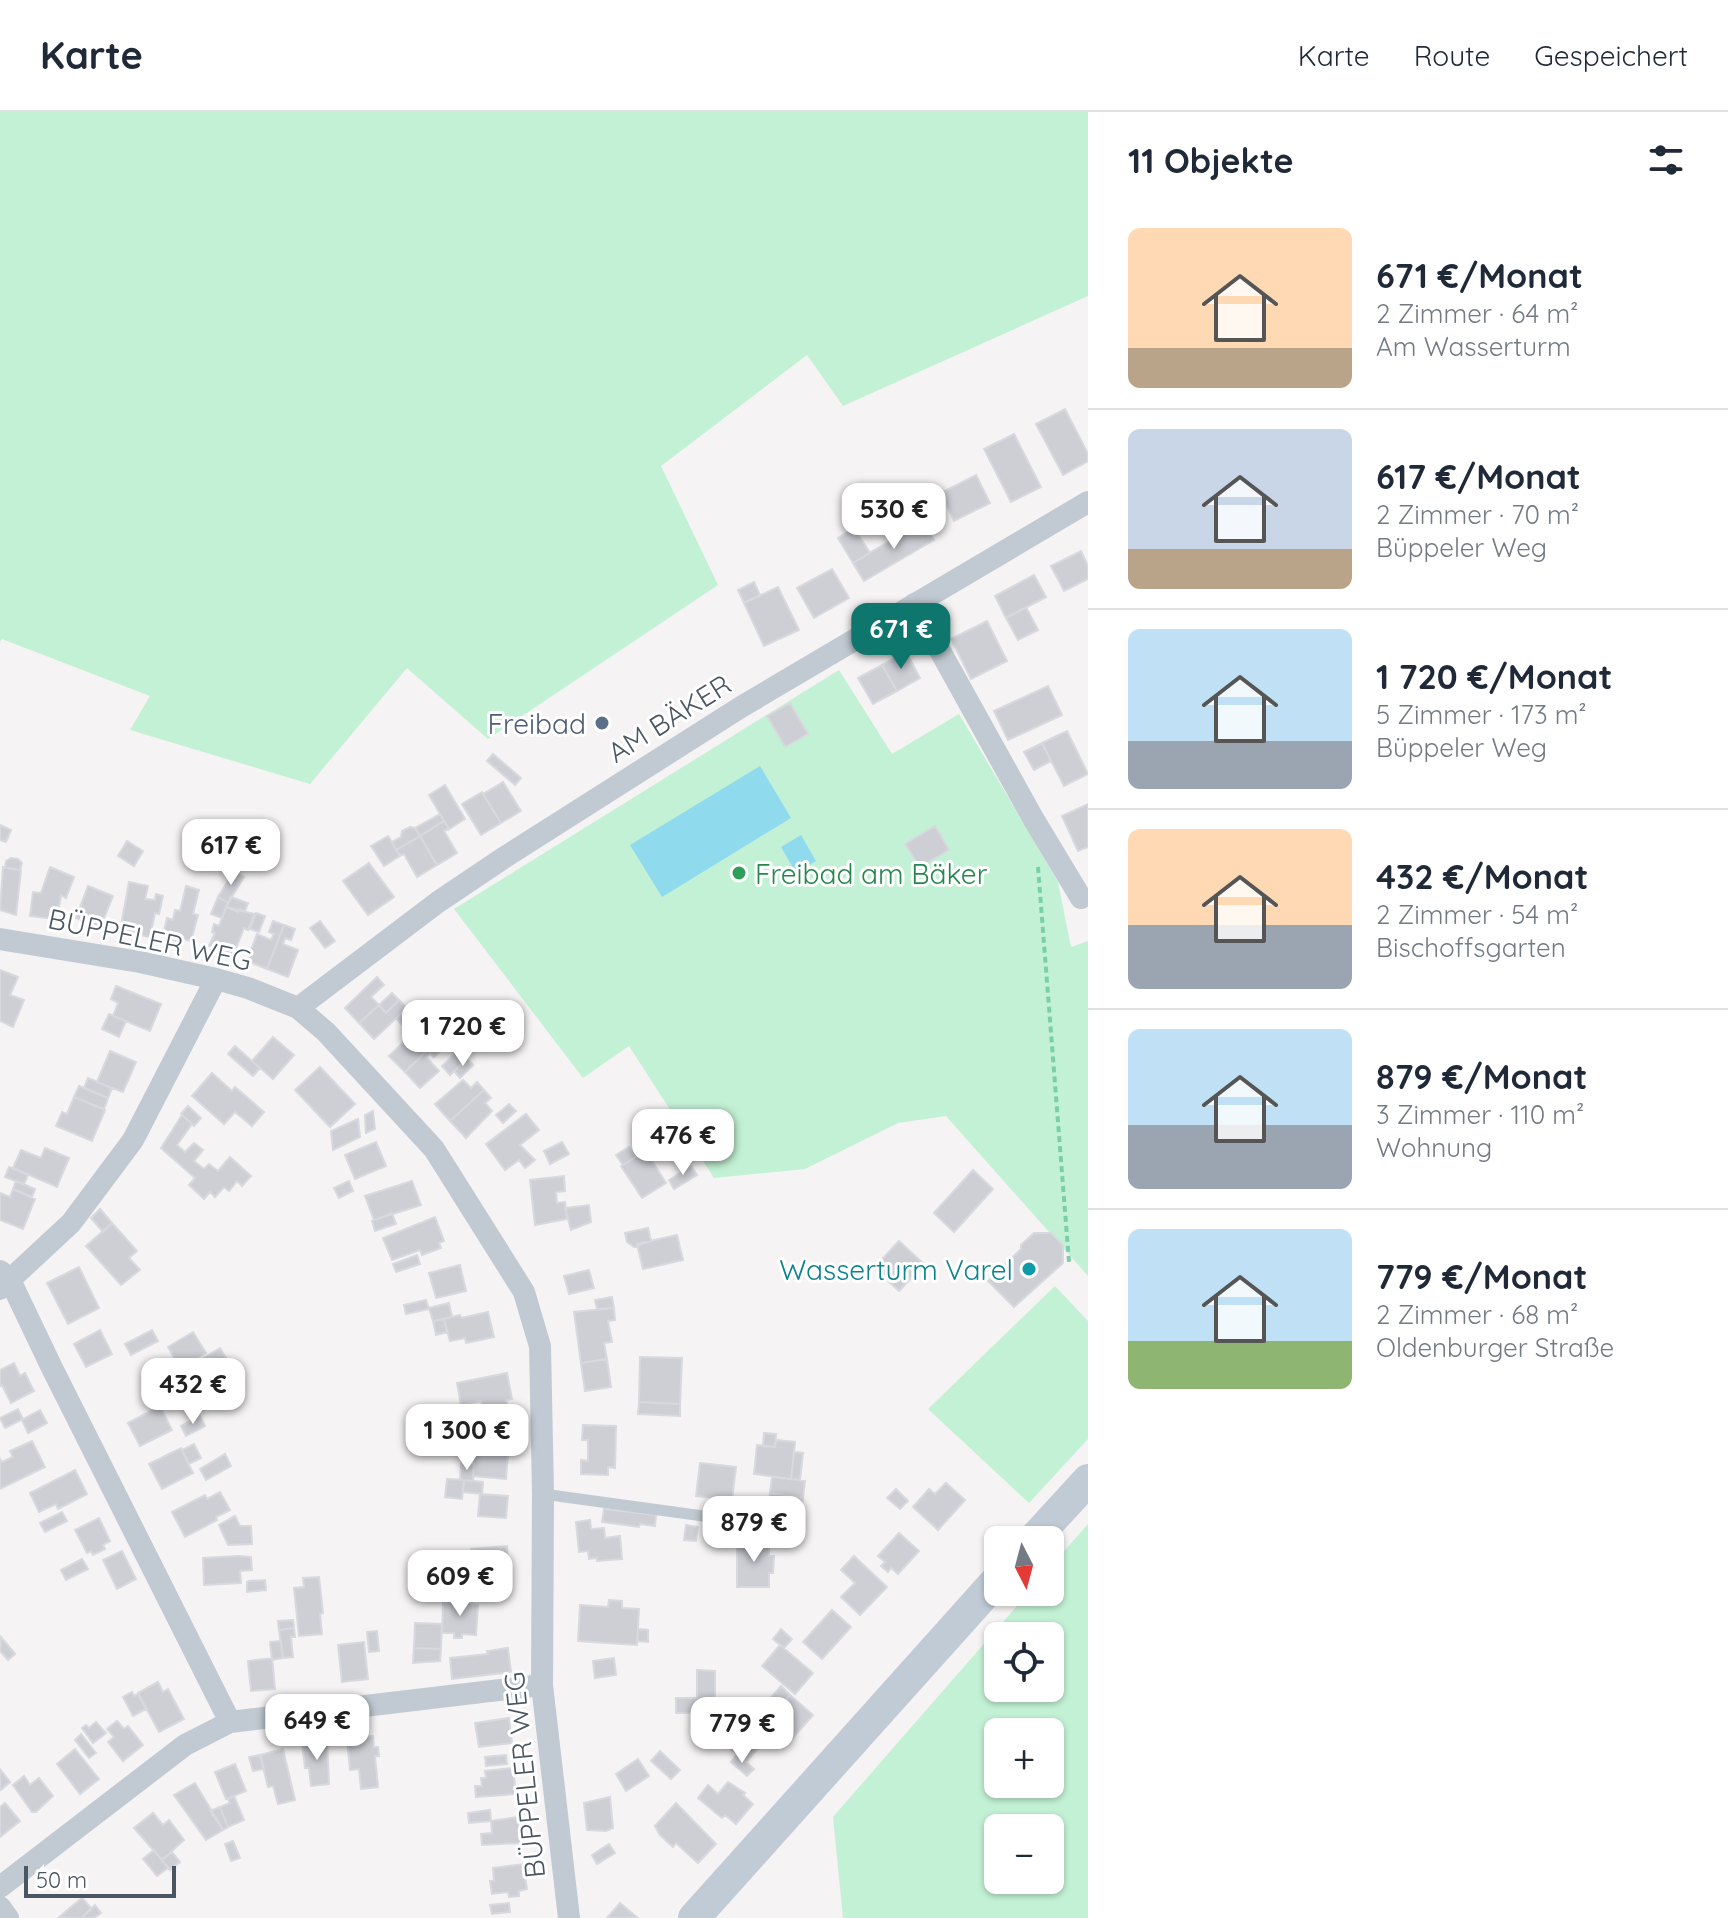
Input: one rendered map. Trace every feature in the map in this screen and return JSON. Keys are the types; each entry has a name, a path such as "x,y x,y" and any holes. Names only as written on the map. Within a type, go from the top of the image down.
{"main road":[{"path":"1046,1526 1088,1480"},
{"path":"694,1918 984,1595"}],"street":[{"name":"AM BÄKER","path":"298,1008 438,902 505,857 741,707 1088,502"},
{"path":"914,604 1081,898"},
{"name":"BÜPPELER WEG","path":"0,939 140,962 216,979 298,1008 326,1032 434,1149 524,1292 540,1346 542,1685 569,1918"},
{"path":"216,979 133,1140 71,1223 3,1280 230,1722"},
{"path":"0,1887 185,1745 230,1722 542,1685"},
{"path":"0,1907 8,1918"}],"lane":[{"path":"543,1494 725,1519"}],"path":[{"path":"1034,820 1069,1262"}],"green space":[{"path":"0,112 1088,112 1088,296 843,406 807,355 661,466 718,585 488,739 407,668 310,784 130,730 150,696 2,639 0,642"},
{"path":"839,670 892,754 959,714 1058,882 1071,947 1088,941 1088,1276 946,1116 898,1123 805,1169 714,1178 629,1046 583,1078 454,909"},
{"path":"1055,1286 1088,1321 1088,1439 1029,1503 928,1409"},
{"path":"1088,1524 1088,1918 843,1918 833,1817 984,1644 984,1702 1064,1702 1064,1622 1003,1622 1017,1606 1064,1606 1064,1551"}],"water":[{"path":"760,766 791,818 662,897 630,845"},
{"path":"801,835 816,861 796,873 781,847"}],"building":[{"path":"1065,409 1088,454 1088,461 1063,475 1036,424"},
{"path":"1014,434 1041,487 1011,502 984,449"},
{"path":"976,475 990,503 954,521 941,493"},
{"path":"918,513 923,521 903,534 897,525"},
{"path":"923,521 934,540 864,581 853,563"},
{"path":"854,528 870,553 853,563 838,538"},
{"path":"1081,551 1088,566 1088,579 1064,591 1051,566"},
{"path":"832,569 849,598 814,618 797,588"},
{"path":"1034,575 1046,597 1006,618 995,596"},
{"path":"754,582 760,595 744,603 738,590"},
{"path":"778,587 799,630 764,646 744,603"},
{"path":"1026,607 1038,630 1018,640 1006,618"},
{"path":"987,621 1007,661 971,679 951,639"},
{"path":"906,652 920,678 897,691 882,665"},
{"path":"882,665 897,691 873,704 858,678"},
{"path":"1048,686 1062,715 1008,740 994,711"},
{"path":"790,703 808,734 785,747 767,716"},
{"path":"1067,731 1088,774 1064,786 1042,743"},
{"path":"1042,743 1051,761 1034,770 1024,752"},
{"path":"493,754 521,778 515,785 487,761"},
{"path":"503,782 521,811 501,823 483,794"},
{"path":"445,785 465,819 449,829 429,795"},
{"path":"482,792 501,823 481,835 462,804"},
{"path":"1088,804 1088,847 1078,851 1062,816"},
{"path":"440,814 444,821 420,836 415,828"},
{"path":"444,821 449,829 444,831 457,853 437,865 420,836"},
{"path":"0,825 11,830 6,842 0,840"},
{"path":"935,826 949,850 920,867 905,844"},
{"path":"410,827 415,828 420,836 396,850 392,842"},
{"path":"388,836 400,856 384,866 371,846"},
{"path":"420,836 437,865 417,877 404,854 400,856 396,850"},
{"path":"127,841 143,851 134,866 118,856"},
{"path":"11,858 22,863 20,870 5,868 6,861"},
{"path":"369,863 394,897 368,915 343,881"},
{"path":"3,867 21,870 16,915 0,910"},
{"path":"50,867 74,877 66,898 61,895 53,919 30,916 33,892 41,893"},
{"path":"234,871 244,877 228,903 218,897"},
{"path":"129,882 148,886 145,899 155,900 156,894 163,896 159,914 155,913 150,937 120,931"},
{"path":"88,886 113,896 100,928 76,918"},
{"path":"186,886 199,890 193,914 198,915 191,941 180,938 170,940 170,932 164,931 167,918 173,920 175,910 180,911"},
{"path":"218,897 228,903 222,918 211,914"},
{"path":"231,897 248,903 245,911 239,909 238,912 226,907"},
{"path":"226,907 254,914 248,930 244,928 233,956 209,946 215,933 212,932 214,924 219,926"},
{"path":"256,913 265,916 259,932 250,929"},
{"path":"273,921 284,925 267,969 247,961 257,934 271,940 274,934 269,932"},
{"path":"320,921 335,941 325,948 310,928"},
{"path":"284,925 295,929 291,940 285,938 283,944 298,950 288,977 267,969"},
{"path":"0,970 18,977 10,995 24,1000 13,1027 0,1021"},
{"path":"377,977 384,985 371,997 379,1005 359,1023 345,1008"},
{"path":"116,986 161,1004 150,1031 113,1016 118,1003 111,999"},
{"path":"392,993 399,1000 386,1013 379,1005"},
{"path":"399,1000 407,1008 374,1039 359,1023 379,1005 386,1013"},
{"path":"413,1002 422,1011 404,1027 396,1018"},
{"path":"109,1014 126,1021 119,1037 102,1029"},
{"path":"432,1033 438,1040 405,1072 389,1056 408,1038 421,1052 424,1048 421,1044"},
{"path":"273,1037 294,1055 273,1079 252,1061"},
{"path":"438,1040 445,1047 434,1057 430,1053 426,1057 439,1071 420,1088 405,1072"},
{"path":"235,1046 260,1068 253,1076 228,1054"},
{"path":"110,1051 136,1062 123,1092 97,1082"},
{"path":"457,1052 466,1061 450,1075 442,1066"},
{"path":"467,1059 473,1065 460,1078 454,1071"},
{"path":"320,1067 355,1104 330,1127 295,1090"},
{"path":"212,1073 232,1091 235,1087 264,1112 252,1126 235,1112 224,1124 192,1096"},
{"path":"88,1078 112,1088 108,1098 84,1088"},
{"path":"463,1080 471,1088 477,1082 484,1090 450,1121 435,1104"},
{"path":"79,1086 108,1098 104,1109 74,1097"},
{"path":"484,1090 491,1098 485,1103 492,1111 466,1138 450,1121"},
{"path":"74,1097 105,1110 92,1141 56,1126 62,1112 67,1114"},
{"path":"509,1104 516,1111 503,1123 496,1115"},
{"path":"188,1106 201,1118 194,1126 181,1114"},
{"path":"660,1110 669,1129 659,1134 649,1116"},
{"path":"373,1111 375,1129 366,1133 365,1115"},
{"path":"526,1114 539,1130 520,1145 535,1160 525,1168 519,1160 505,1170 486,1144"},
{"path":"182,1115 192,1124 177,1145 185,1152 194,1143 203,1150 194,1161 204,1169 209,1164 218,1171 230,1157 251,1176 242,1186 237,1181 229,1191 224,1187 215,1197 210,1192 204,1199 189,1185 195,1178 161,1148"},
{"path":"358,1119 360,1137 333,1150 331,1131"},
{"path":"376,1142 386,1166 355,1179 345,1155"},
{"path":"562,1142 569,1154 550,1164 544,1151"},
{"path":"629,1147 636,1157 623,1165 616,1155"},
{"path":"45,1148 69,1158 57,1187 13,1168 21,1150 41,1158"},
{"path":"646,1151 666,1183 642,1198 621,1166"},
{"path":"691,1166 697,1175 674,1189 669,1180"},
{"path":"9,1167 28,1175 24,1184 5,1177"},
{"path":"973,1170 993,1189 954,1232 934,1213"},
{"path":"564,1176 565,1191 556,1192 557,1203 565,1202 567,1219 535,1225 530,1180"},
{"path":"16,1181 35,1189 32,1197 13,1189"},
{"path":"349,1181 353,1191 339,1198 334,1188"},
{"path":"412,1181 421,1205 374,1220 365,1196"},
{"path":"13,1189 35,1199 23,1229 0,1220 0,1193 10,1197"},
{"path":"589,1205 591,1222 571,1230 565,1208"},
{"path":"100,1209 112,1223 103,1232 91,1218"},
{"path":"392,1213 396,1224 375,1231 372,1221"},
{"path":"435,1217 444,1241 439,1243 441,1248 422,1255 420,1250 392,1260 383,1238"},
{"path":"112,1223 137,1251 129,1258 140,1270 121,1285 86,1246"},
{"path":"648,1228 651,1241 634,1247 627,1242 625,1233"},
{"name":"Wasserturm Varel","path":"1034,1233 1051,1233 1063,1245 1063,1263 1014,1307 988,1281"},
{"path":"677,1235 683,1260 643,1269 637,1244"},
{"path":"899,1241 924,1264 899,1291 874,1268"},
{"path":"417,1255 420,1264 396,1272 393,1264"},
{"path":"460,1265 466,1291 436,1298 429,1273"},
{"path":"79,1267 99,1308 68,1324 47,1283"},
{"path":"589,1270 594,1288 569,1294 564,1276"},
{"path":"612,1297 614,1308 597,1309 595,1300"},
{"path":"426,1300 429,1309 406,1314 404,1305"},
{"path":"449,1303 452,1317 433,1321 429,1308"},
{"path":"614,1308 615,1320 608,1321 612,1342 604,1343 607,1359 581,1363 574,1312"},
{"path":"488,1312 494,1337 466,1343 465,1338 450,1341 444,1319"},
{"path":"444,1319 447,1332 436,1335 433,1321"},
{"path":"100,1330 112,1354 86,1367 74,1344"},
{"path":"152,1330 158,1341 131,1355 125,1344"},
{"path":"193,1332 206,1353 180,1368 168,1347"},
{"path":"220,1348 226,1358 206,1370 200,1360"},
{"path":"640,1357 682,1358 680,1404 639,1402"},
{"path":"607,1359 611,1387 585,1391 581,1363"},
{"path":"14,1363 20,1376 25,1373 34,1391 11,1403 0,1386 0,1370"},
{"path":"507,1373 512,1399 506,1400 507,1405 483,1409 481,1401 461,1405 457,1383"},
{"path":"639,1402 680,1404 680,1416 638,1414"},
{"path":"160,1406 172,1430 140,1446 128,1423"},
{"path":"18,1409 23,1419 5,1428 0,1418"},
{"path":"40,1410 47,1423 28,1433 22,1420"},
{"path":"200,1416 205,1426 186,1436 181,1426"},
{"path":"460,1420 462,1439 436,1442 434,1422"},
{"path":"583,1425 616,1426 615,1468 608,1467 608,1475 581,1474 581,1460 588,1461 588,1440 582,1440"},
{"path":"764,1433 776,1434 775,1447 763,1446"},
{"path":"482,1438 509,1440 506,1479 473,1476 475,1448 481,1449"},
{"path":"776,1440 795,1442 791,1479 754,1474 757,1445 775,1447"},
{"path":"32,1441 45,1467 0,1489 0,1459 2,1462 13,1457 10,1451"},
{"path":"194,1444 201,1458 189,1464 182,1450"},
{"path":"181,1448 193,1473 162,1489 149,1464"},
{"path":"794,1452 803,1453 800,1480 791,1479"},
{"path":"225,1454 231,1466 206,1480 200,1469"},
{"path":"700,1463 736,1467 732,1500 696,1496"},
{"path":"461,1464 474,1465 473,1481 460,1480"},
{"path":"75,1470 87,1494 58,1509 56,1504 39,1512 30,1493"},
{"path":"772,1477 805,1481 803,1498 770,1493"},
{"path":"447,1479 464,1480 462,1499 445,1497"},
{"path":"464,1480 483,1482 482,1494 463,1492"},
{"path":"946,1483 965,1500 938,1530 913,1507 929,1489 935,1494"},
{"path":"896,1489 908,1501 900,1509 887,1498"},
{"path":"220,1492 230,1510 185,1537 172,1512 205,1495 207,1499"},
{"path":"770,1493 803,1498 799,1527 767,1523"},
{"path":"480,1494 508,1496 506,1518 478,1516"},
{"path":"604,1509 656,1515 655,1526 602,1522"},
{"path":"62,1512 67,1521 45,1532 40,1523"},
{"path":"235,1516 240,1526 251,1526 252,1544 228,1545 219,1525"},
{"path":"99,1518 110,1541 103,1545 105,1549 93,1555 91,1551 87,1553 75,1530"},
{"path":"590,1520 591,1529 604,1528 605,1538 620,1536 622,1559 597,1561 597,1558 589,1559 588,1551 579,1552 576,1522"},
{"path":"686,1525 698,1527 696,1541 684,1540"},
{"path":"899,1533 919,1551 898,1574 891,1568 888,1572 881,1566 885,1562 878,1556"},
{"path":"737,1540 769,1540 769,1556 774,1556 769,1587 737,1587"},
{"path":"507,1546 509,1574 473,1577 471,1549"},
{"path":"122,1551 136,1579 117,1589 103,1560"},
{"path":"854,1556 887,1587 860,1615 841,1597 855,1583 841,1570"},
{"path":"251,1557 252,1570 240,1571 241,1583 204,1585 203,1558"},
{"path":"82,1559 88,1569 66,1580 61,1570"},
{"path":"472,1562 474,1580 452,1582 450,1564"},
{"path":"319,1577 322,1634 299,1636 294,1588 304,1587 303,1578"},
{"path":"265,1580 266,1590 247,1592 247,1582"},
{"path":"452,1598 463,1598 463,1604 478,1605 476,1635 462,1634 462,1638 454,1638 454,1633 442,1633 443,1603 451,1603"},
{"path":"609,1600 622,1601 622,1608 639,1609 637,1645 578,1641 580,1605 608,1607"},
{"path":"832,1610 851,1627 822,1659 803,1642"},
{"path":"293,1620 294,1628 279,1630 278,1621"},
{"path":"415,1623 442,1624 441,1649 414,1648"},
{"path":"294,1628 295,1637 291,1637 293,1657 283,1658 279,1630"},
{"path":"638,1629 648,1630 648,1642 637,1641"},
{"path":"781,1629 792,1639 784,1648 773,1639"},
{"path":"377,1631 379,1651 369,1652 367,1632"},
{"path":"1,1637 15,1654 8,1660 0,1651"},
{"path":"281,1641 283,1658 272,1660 270,1642"},
{"path":"364,1642 368,1679 342,1682 338,1645"},
{"path":"780,1645 813,1673 795,1694 762,1666"},
{"path":"414,1648 441,1649 440,1661 413,1663"},
{"path":"508,1648 511,1672 452,1679 450,1658 488,1654 487,1651"},
{"path":"272,1658 275,1689 251,1691 248,1661"},
{"path":"614,1658 616,1675 595,1678 593,1661"},
{"path":"697,1670 715,1671 715,1713 676,1713 676,1698 697,1698"},
{"path":"158,1682 163,1692 168,1689 184,1719 159,1732 138,1693"},
{"path":"781,1686 790,1695 767,1721 773,1726 767,1733 756,1722"},
{"path":"132,1692 134,1696 138,1694 146,1709 133,1716 123,1697"},
{"path":"790,1695 813,1715 790,1741 767,1721"},
{"path":"740,1709 770,1735 746,1762 716,1736"},
{"path":"509,1718 512,1743 479,1747 475,1723"},
{"path":"117,1721 124,1729 128,1726 143,1745 123,1761 108,1742 114,1737 107,1729"},
{"path":"96,1722 106,1733 93,1743 82,1728 86,1725 89,1728"},
{"path":"81,1734 96,1753 89,1758 75,1740"},
{"path":"373,1736 379,1756 375,1756 378,1787 361,1789 359,1769 350,1770 347,1739"},
{"path":"327,1741 329,1784 311,1786 302,1743"},
{"path":"75,1749 99,1779 80,1794 57,1764"},
{"path":"283,1749 295,1800 278,1804 273,1786 268,1787 260,1755"},
{"path":"660,1751 680,1770 671,1779 651,1761"},
{"path":"737,1754 754,1769 747,1776 731,1762"},
{"path":"260,1755 264,1769 253,1771 249,1757"},
{"path":"506,1755 507,1764 486,1766 485,1757"},
{"path":"638,1759 649,1776 626,1791 616,1774"},
{"path":"235,1764 246,1791 226,1799 215,1772"},
{"path":"513,1768 516,1794 476,1797 475,1786 482,1786 481,1778 486,1778 485,1771"},
{"path":"0,1769 10,1782 1,1790 0,1789"},
{"path":"24,1776 30,1785 39,1778 53,1796 36,1812 32,1812 13,1785"},
{"path":"728,1782 745,1793 743,1795 753,1804 736,1824 725,1815 722,1818 698,1798 708,1785 718,1794"},
{"path":"195,1783 223,1830 206,1840 174,1795"},
{"path":"234,1796 244,1820 228,1827 220,1807 230,1803 228,1799"},
{"path":"610,1797 613,1828 606,1831 587,1830 584,1803"},
{"path":"5,1803 20,1821 0,1837 0,1807"},
{"path":"676,1803 716,1844 698,1863 676,1843 673,1847 655,1826"},
{"path":"220,1807 228,1827 223,1830 210,1811"},
{"path":"490,1810 491,1821 469,1823 468,1813"},
{"path":"153,1813 163,1825 169,1820 184,1840 162,1860 134,1828"},
{"path":"518,1817 521,1843 482,1845 481,1834 492,1833 491,1821"},
{"path":"233,1841 240,1858 231,1861 225,1844"},
{"path":"609,1844 615,1853 597,1864 592,1855"},
{"path":"154,1850 168,1868 157,1876 143,1859"},
{"path":"172,1852 180,1862 170,1870 162,1860"},
{"path":"523,1864 527,1889 519,1891 519,1896 509,1897 508,1892 492,1894 490,1881 494,1881 493,1868"},
{"path":"82,1898 91,1908 82,1918 58,1918"},
{"path":"509,1903 510,1912 492,1914 490,1905"},
{"path":"620,1903 638,1918 607,1918"},
{"path":"95,1905 101,1913 94,1918 82,1918"}],"place":[{"name":"Freibad","path":"602,723"},
{"name":"Freibad am Bäker","path":"739,873"},
{"name":"Wasserturm Varel","path":"1029,1269"}]}
